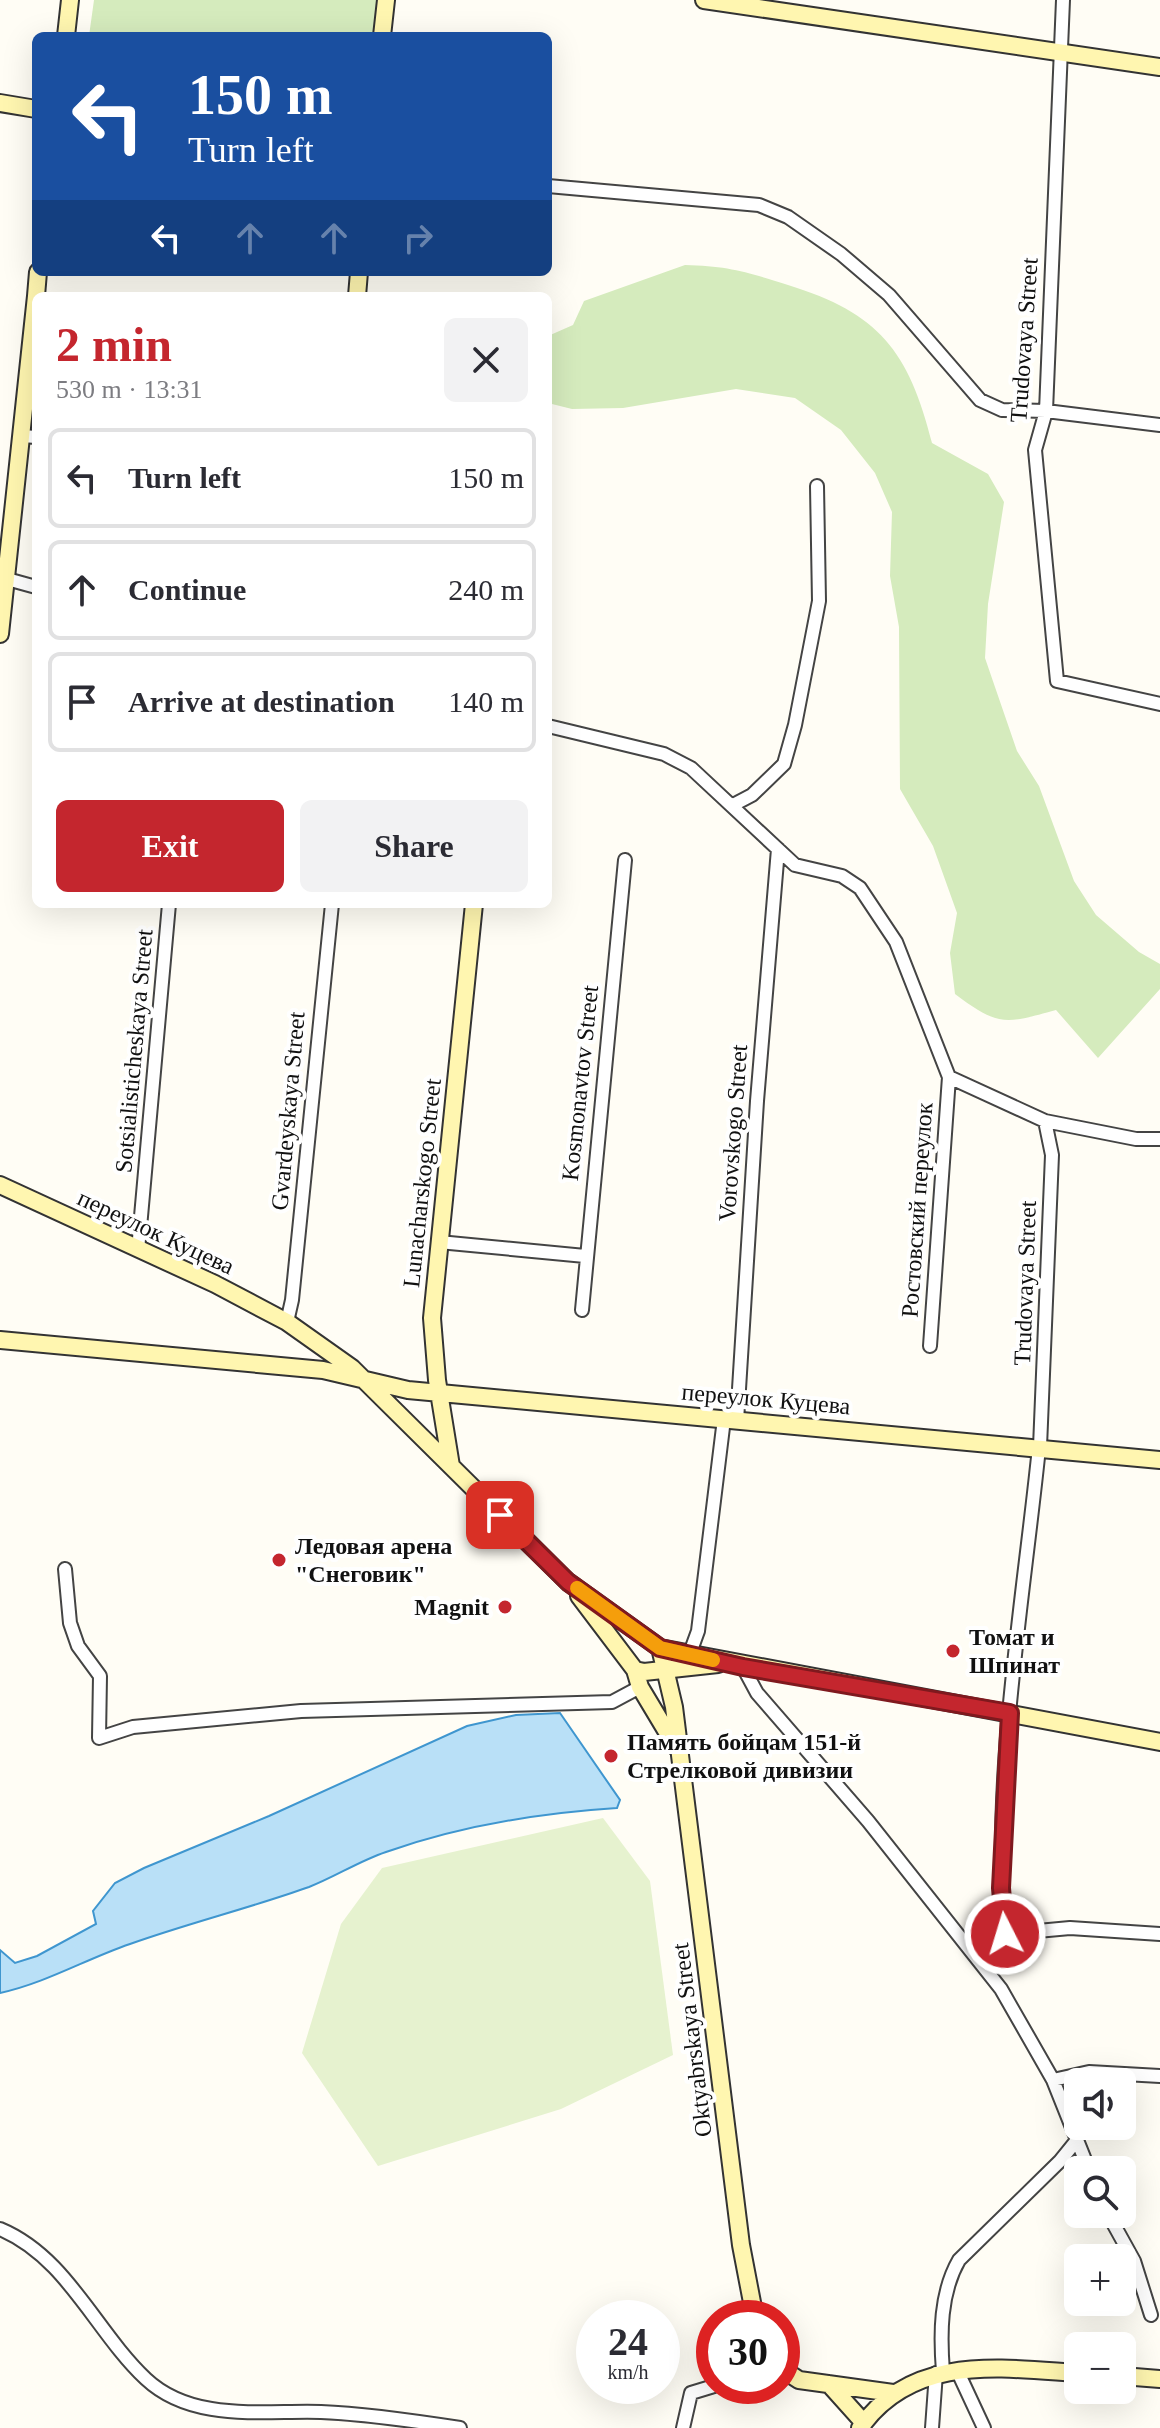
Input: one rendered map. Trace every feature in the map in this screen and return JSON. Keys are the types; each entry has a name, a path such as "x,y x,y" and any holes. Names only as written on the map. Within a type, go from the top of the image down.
{"street":[{"path":"66,32 70,0"},
{"path":"382,32 386,0"},
{"name":"Trudovaya Street","path":"1063,0 1046,411 1035,450 1057,681 1160,704"},
{"path":"714,1 1160,67"},
{"path":"0,103 32,108"},
{"path":"552,186 759,205 788,217 841,254 889,295 980,400 1002,410 1046,411 1160,425"},
{"path":"0,634 7,579 4,553 7,504 29,436 32,376"},
{"path":"733,805 752,795 784,764 795,725 819,601 815,562 817,486"},
{"path":"7,579 32,586"},
{"name":"Ростовский переулок","path":"552,727 664,754 691,768 795,865 842,876 860,888 896,942 949,1077 930,1346"},
{"name":"Vorovskogo Street","path":"690,1653 698,1631 730,1420 778,849"},
{"name":"Kosmonavtov Street","path":"582,1310 625,860"},
{"name":"Sotsialisticheskaya Street","path":"138,1250 169,908"},
{"name":"Gvardeyskaya Street","path":"287,1322 292,1300 332,908"},
{"name":"Lunacharskogo Street","path":"451,1466 438,1391 432,1318 474,908"},
{"name":"Ростовский переулок","path":"949,1077 1045,1121 1136,1139 1160,1139"},
{"name":"Trudovaya Street","path":"1045,1121 1052,1155 1039,1452 1010,1713 1001,1888 1005,1934 1070,1928 1160,1934"},
{"name":"переулок Куцева","path":"0,1185 215,1284 287,1322 367,1382"},
{"path":"439,1242 585,1256"},
{"name":"переулок Куцева","path":"0,1340 311,1369 367,1382 438,1391 1039,1452 1160,1460"},
{"path":"367,1382 650,1661 704,1667 722,1663"},
{"path":"65,1569 70,1623 78,1646 100,1676 99,1738 133,1727 301,1711 612,1702 640,1687"},
{"path":"568,1582 650,1661"},
{"path":"650,1661 690,1653 743,1667 1160,1742"},
{"name":"Oktyabrskaya Street","path":"650,1661 640,1687 680,1755"},
{"name":"Oktyabrskaya Street","path":"650,1661 674,1707 741,2245 752,2300"},
{"path":"674,1707 682,1684 704,1667"},
{"path":"743,1667 757,1693 868,1821 1001,1989 1053,2080 1064,2108"},
{"path":"1053,2080 1089,2072 1160,2076"},
{"path":"932,2428 945,2371 942,2324 949,2277 959,2260 1060,2161 1077,2140 1083,2156"},
{"path":"1116,2228 1134,2261 1151,2315"},
{"path":"0,2229 24,2239 51,2263 148,2381 171,2394 206,2408 245,2415 321,2412 375,2423 460,2428"},
{"path":"829,2384 862,2426 893,2393 945,2371 996,2368 1064,2372"},
{"path":"945,2371 984,2428"},
{"path":"800,2377 893,2393"},
{"path":"1136,2377 1160,2379"},
{"path":"683,2428 691,2393 696,2391"}],"green space":[{"path":"94,0 380,0 376,32 90,32"},
{"path":"685,265 737,270 819,296 846,309 886,340 913,383 932,443 988,474 1004,502 988,604 985,658 1017,751 1039,786 1074,881 1096,915 1139,952 1160,964 1160,989 1098,1058 1056,1010 1003,1020 982,1012 955,994 950,953 957,913 933,846 900,789 899,627 890,576 892,512 875,473 841,430 795,398 736,389 623,408 572,409 552,404 552,334 573,325 584,301"},
{"path":"603,1818 650,1881 673,2055 561,2109 378,2166 302,2053 341,1924 382,1868"}],"water":[{"path":"560,1713 620,1800 617,1808 500,1822 414,1843 376,1856 309,1887 130,1944 34,1983 0,1993 0,1950 15,1963 37,1956 96,1924 93,1911 115,1883 144,1868 269,1816 467,1726 516,1715"}],"slow traffic":[{"path":"577,1588 660,1648 713,1660"}],"place":[{"name":"Ледовая арена \"Снеговик\"","path":"279,1560"},
{"name":"Magnit","path":"505,1607"},
{"name":"Томат и Шпинат","path":"953,1651"},
{"name":"Память бойцам 151-й Стрелковой дивизии","path":"611,1756"}],"route":[{"path":"500,1515 568,1582 660,1648 743,1667 1010,1713 1001,1888 1005,1934"}]}
